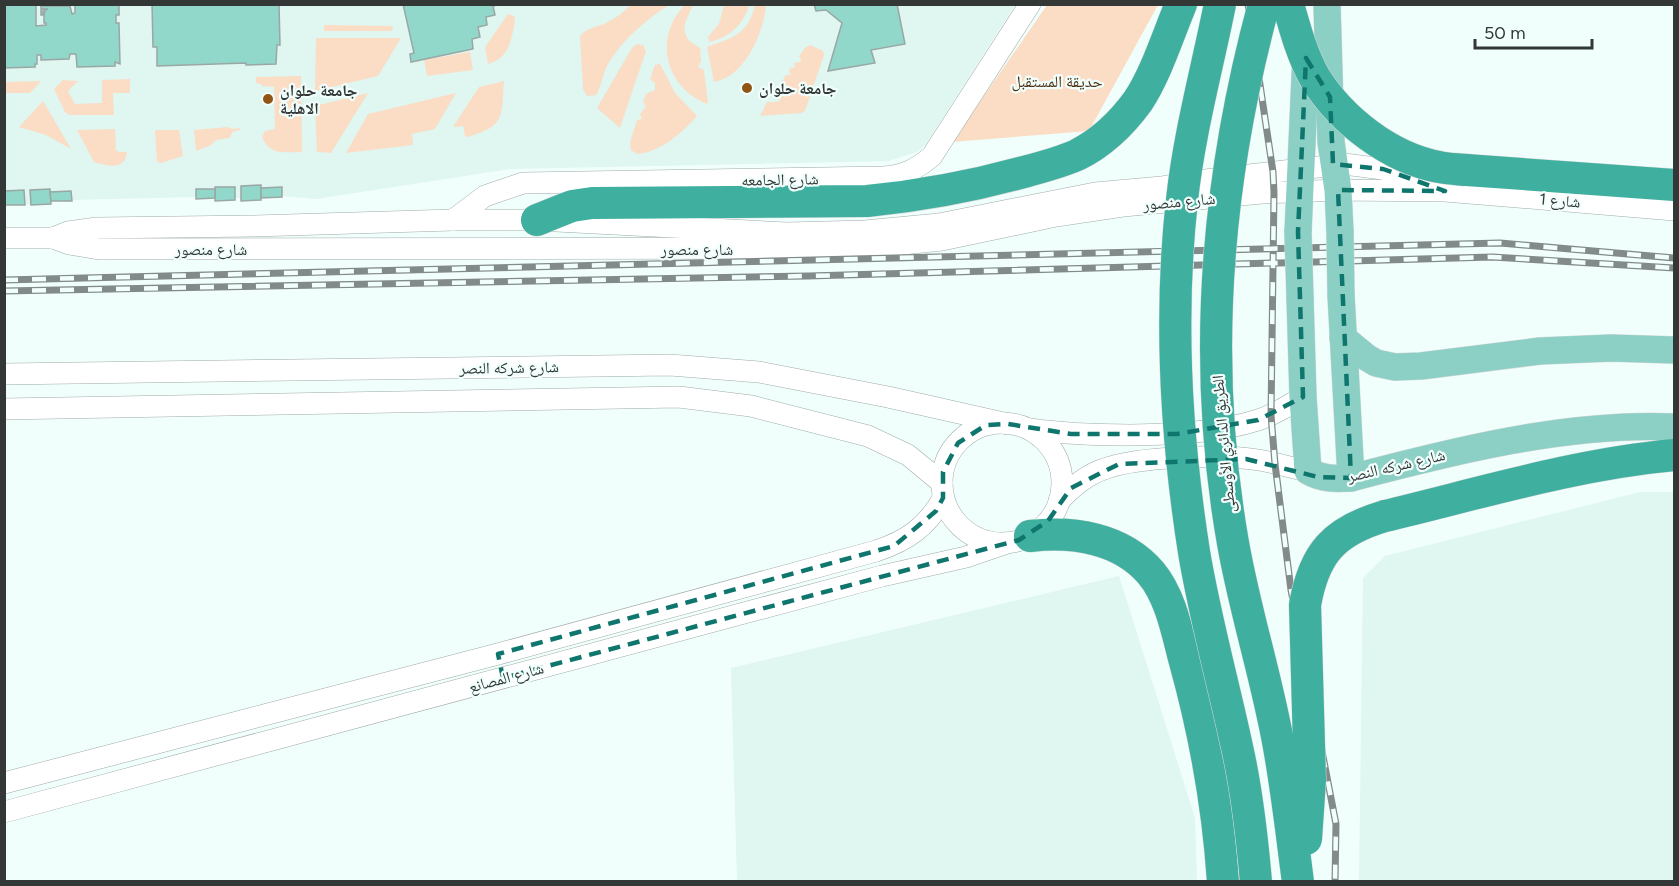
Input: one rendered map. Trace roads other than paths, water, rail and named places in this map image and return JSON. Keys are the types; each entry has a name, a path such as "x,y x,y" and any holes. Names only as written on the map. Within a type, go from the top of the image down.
{"highway":[{"path":"537,220 572,206 592,204 867,201 898,198 961,188 1050,165 1076,155 1101,140 1122,122 1139,99 1181,4"},
{"path":"1220,4 1191,138 1182,199 1177,260 1178,399 1184,476 1194,553 1244,782 1256,882"},
{"name":"الطريق الدائري الأوسطى","path":"1264,4 1234,134 1224,198 1215,326 1216,399 1222,472 1233,544 1279,746 1299,882"},
{"path":"1288,4 1298,40 1315,77 1337,107 1371,136 1400,154 1439,168 1456,180 1674,184"},
{"path":"1299,882 1308,822 1310,780 1305,605 1309,579 1321,556 1338,537 1360,524 1385,516 1582,469 1622,461 1674,455"},
{"path":"1018,539 1053,533 1075,535 1116,547 1136,558 1151,574 1163,593 1175,622 1204,737 1220,835 1223,882"}],"main road":[{"path":"1308,471 1303,397 1298,232 1309,4"},
{"path":"1327,4 1331,142 1340,232 1341,295 1351,478"},
{"path":"1343,338 1376,363 1395,368 1575,348 1674,350"},
{"name":"شارع شركه النصر","path":"1308,471 1318,477 1351,478 1449,452 1568,432 1629,427 1674,427"}],"street":[{"name":"شارع الجامعه","path":"453,220 485,196 524,183 884,177 905,174 924,164 932,156 1030,4"},
{"name":"شارع منصور","path":"53,238 68,232 97,228 453,220 537,220 787,233 890,230 955,221 1095,193 1162,187 1259,173 1301,181"},
{"name":"شارع منصور","path":"4,238 53,238 78,246 99,249 864,248 942,240 1084,210 1262,193 1301,181 1336,177"},
{"name":"شارع 1","path":"1336,177 1456,180 1674,210"},
{"name":"شارع شركه النصر","path":"4,374 670,365 759,372 888,396 1008,424"},
{"path":"1030,429 1048,445 1061,477 1059,501 1048,521 1018,539 986,541 967,532 952,517 943,490 946,461 951,451 966,435 986,426 1008,424 1030,429 1091,435 1200,432 1258,420 1303,397"},
{"name":"شارع شركه النصر","path":"4,408 704,399 752,406 868,436 908,455 943,490"},
{"name":"شارع شركه النصر","path":"1059,501 1071,488 1102,470 1136,462 1191,458 1246,459 1308,471"},
{"name":"شارع المصانع","path":"4,783 498,654 894,546 910,537 924,525 936,511 943,490"},
{"name":"شارع المصانع","path":"4,812 882,576 966,557 1018,539"},
{"path":"498,654 503,678"}],"railway":[{"path":"1248,4 1273,172 1271,415 1275,464 1291,590 1336,824 1335,882"},
{"path":"4,280 1500,243 1674,258"},
{"path":"4,291 808,276 1492,257 1674,268"}],"place":[{"name":"جامعة حلوان","path":"747,88"},
{"name":"جامعة حلوان الاهلية","path":"268,99"}],"park label":[{"name":"حديقة المستقبل","path":"1057,81"}]}
